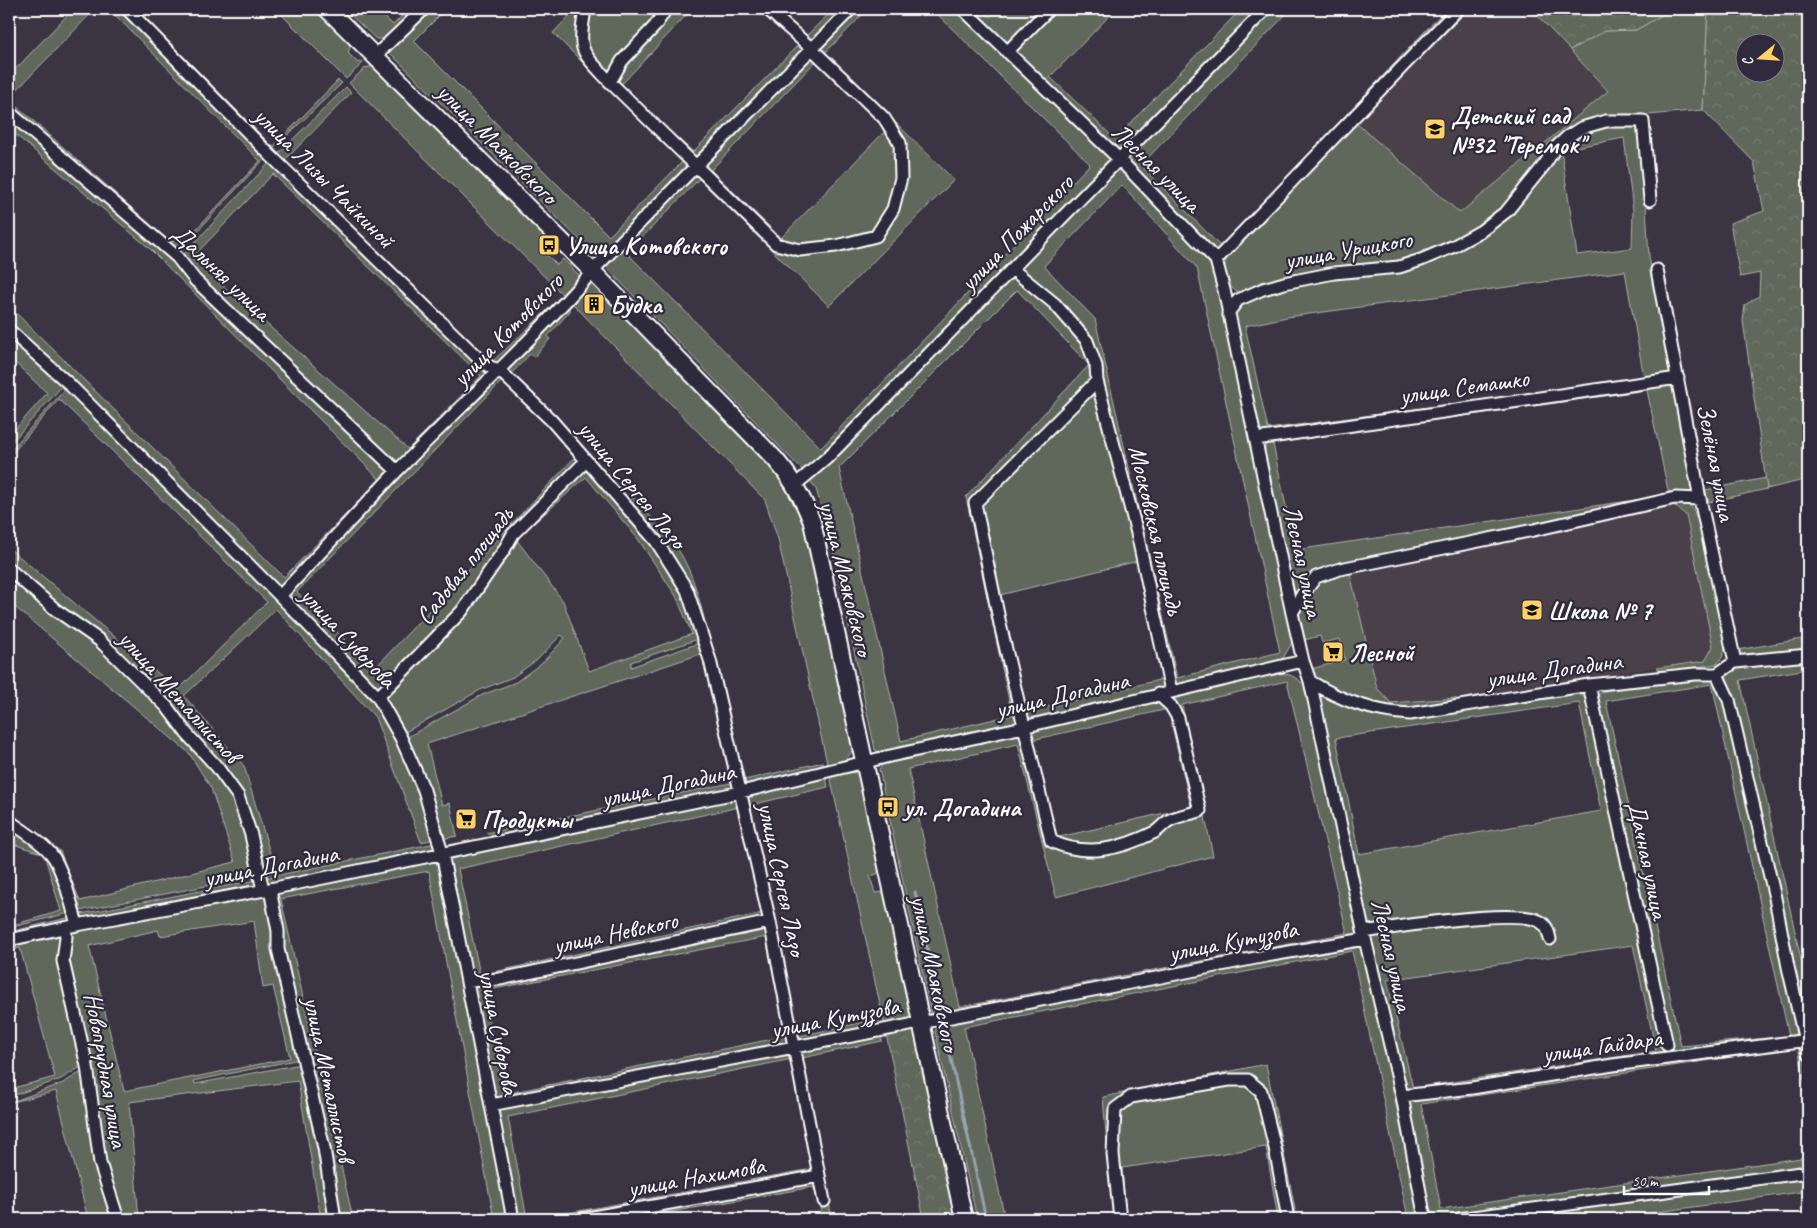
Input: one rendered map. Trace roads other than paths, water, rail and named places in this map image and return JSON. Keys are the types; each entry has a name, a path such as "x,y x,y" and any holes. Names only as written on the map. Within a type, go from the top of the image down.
{"main road":[{"name":"улица Маяковского","path":"327,9 592,272 775,459 796,485 812,522 964,1219"}],"street":[{"name":"улица Лизы Чайкиной","path":"127,9 299,184 476,356 490,367 499,370"},
{"path":"375,56 424,9"},
{"path":"586,9 580,39 585,55 610,82 776,244 800,250 836,246 876,236 893,209 901,178 900,143 884,118 767,9"},
{"path":"610,82 622,61 655,26 666,9"},
{"name":"улица Котовского","path":"280,596 397,471 499,370 592,272 851,9"},
{"name":"Лесная улица","path":"963,9 1119,159 1216,260 1224,290 1292,613 1303,662 1310,681 1402,1096 1425,1219"},
{"path":"1007,52 1049,9"},
{"name":"улица Пожарского","path":"796,485 827,458 1266,9"},
{"path":"1216,260 1458,9"},
{"name":"Дальняя улица","path":"9,112 177,257 195,280 397,471"},
{"name":"улица Урицкого","path":"1228,313 1238,300 1262,289 1334,273 1399,267 1421,260 1481,231 1507,211 1545,164 1555,148 1567,137 1581,128 1606,121 1643,121 1650,200"},
{"name":"Московская площадь","path":"1012,269 1055,304 1087,341 1096,366 1097,381 1137,533 1172,691"},
{"name":"Зелёная улица","path":"1658,270 1700,499 1735,662"},
{"path":"1224,290 1238,300"},
{"name":"улица Суворова","path":"9,330 68,383 378,697 401,738 424,790 442,853 468,981 490,1105 514,1219"},
{"name":"улица Сергея Лазо","path":"499,370 552,421 656,540 687,590 710,660 741,792 770,922 824,1201"},
{"name":"улица Семашко","path":"1256,439 1678,378"},
{"path":"1097,381 975,503 1023,727 1052,840 1065,847 1084,851 1118,847 1156,831 1170,820 1200,812 1178,718 1171,706 1158,694"},
{"name":"Садовая площадь","path":"378,697 462,611 513,534 586,461"},
{"path":"1292,613 1302,595 1316,578 1340,569 1534,530 1675,498 1700,499"},
{"name":"улица Металлистов","path":"9,569 56,610 99,640 167,707 187,734 217,767 238,796 278,931 278,949 324,1148 335,1219"},
{"path":"1808,654 1735,662 1717,674 1729,700 1775,898 1788,967 1807,1040 1808,1054"},
{"name":"улица Догадина","path":"9,940 741,792 1158,694 1303,662"},
{"name":"улица Догадина","path":"1310,681 1355,704 1384,712 1410,714 1589,685 1695,674 1717,674"},
{"name":"Дачная улица","path":"1589,685 1667,1045"},
{"path":"9,820 52,855 63,879 77,925"},
{"name":"улица Кутузова","path":"490,1105 1156,978 1420,924 1502,916 1524,916 1538,920 1547,927 1550,939"},
{"name":"улица Невского","path":"468,981 500,979 770,922"},
{"name":"Новопрудная улица","path":"65,928 64,961 87,1066 100,1163 118,1219"},
{"name":"улица Гайдара","path":"1402,1096 1472,1088 1613,1065 1807,1040"},
{"path":"1120,1219 1113,1154 1116,1109 1131,1098 1229,1080 1248,1080 1260,1091 1276,1148 1288,1219"},
{"path":"1458,1219 1808,1172"},
{"name":"улица Нахимова","path":"582,1219 819,1176"}],"waterway":[{"path":"915,892 942,1016"},
{"path":"943,1022 986,1219"},
{"path":"1660,1053 1731,1044"}],"place":[{"name":"Детский сад №32 \"Теремок\"","path":"1435,129"},
{"name":"Улица Котовского","path":"549,245"},
{"name":"Будка","path":"594,304"},
{"name":"Школа № 7","path":"1532,610"},
{"name":"Лесной","path":"1333,652"},
{"name":"ул. Догадина","path":"888,807"},
{"name":"Продукты","path":"466,819"}]}
